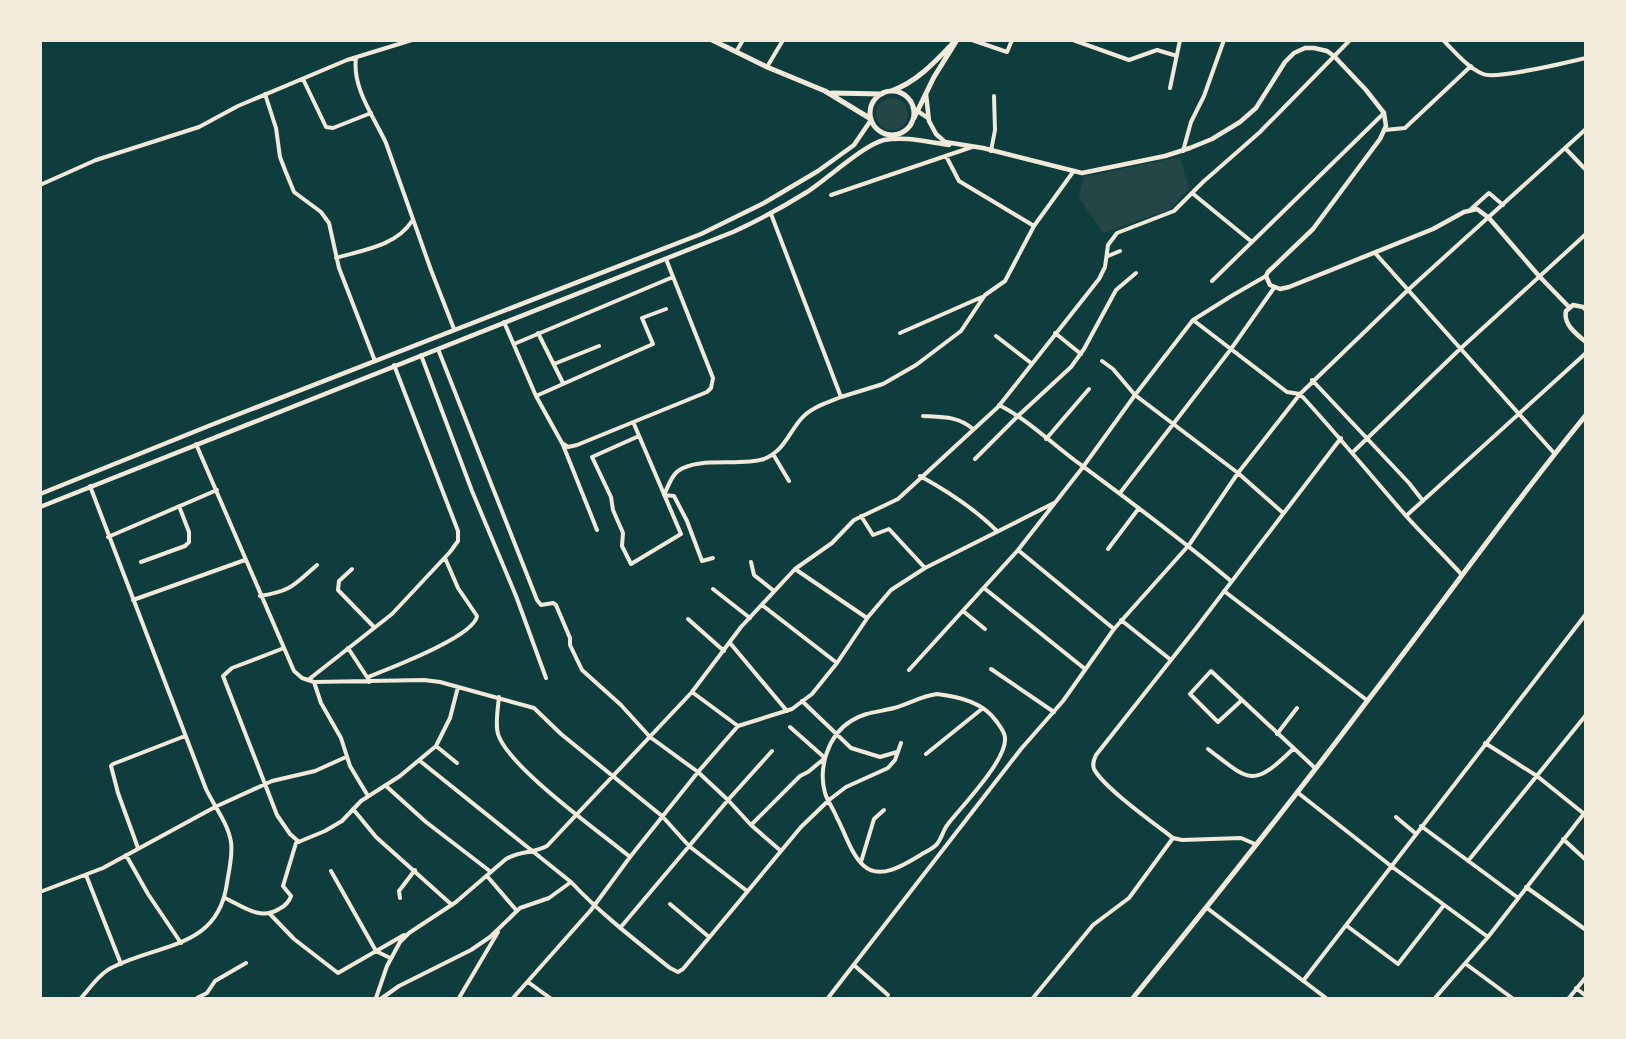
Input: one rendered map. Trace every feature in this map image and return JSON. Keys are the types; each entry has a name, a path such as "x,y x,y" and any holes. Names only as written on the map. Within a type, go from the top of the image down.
{"main road":[{"path":"712,40 825,91 871,119"},
{"path":"956,40 926,70 873,102 871,119 874,125 883,133 973,147 1073,172 1086,173 1183,151 1222,133 1250,113 1260,102 1285,62 1294,53 1305,48 1327,51 1366,90 1384,113 1385,130 1322,217 1272,268 1266,276 1267,282 1280,290 1289,287 1433,229 1471,209 1480,209 1569,307"},
{"path":"40,507 420,354 666,259 771,214 878,142 906,130 956,40"},
{"path":"825,91 841,94 901,93 929,121 942,140 960,145"},
{"path":"926,94 929,121"},
{"path":"40,494 454,329 701,234 739,217 796,186 836,159 856,142 871,119"},
{"path":"878,142 912,139"},
{"path":"1586,310 1577,305 1569,307 1565,318 1586,342"},
{"path":"1132,999 1207,908 1368,701 1461,574 1586,415"}],"street":[{"path":"40,185 96,160 199,127 265,94 356,58 412,40"},
{"path":"736,52 743,40"},
{"path":"768,67 783,40"},
{"path":"972,40 1007,52 1012,40"},
{"path":"1073,40 1129,60 1157,50 1177,56"},
{"path":"1170,88 1180,40"},
{"path":"1183,151 1191,122 1204,96 1224,40"},
{"path":"225,898 251,911 270,914 294,939 338,973 414,930 452,905 514,854 547,846 692,692 750,618 795,569 832,543 854,520 892,503 999,405 1099,279 1108,256 1108,245 1117,233 1172,212 1260,132 1350,40"},
{"path":"1443,40 1485,76 1586,58"},
{"path":"356,58 356,78 386,143 454,329"},
{"path":"1385,130 1405,128 1471,66"},
{"path":"303,79 326,127 333,128 371,113"},
{"path":"265,94 276,128 285,170 294,192 321,212 329,223 336,258 375,361"},
{"path":"991,151 995,130 994,96"},
{"path":"1212,281 1384,113"},
{"path":"828,999 1021,749 1054,712 1121,620 1189,545 1238,473 1312,380 1586,129"},
{"path":"831,195 973,147"},
{"path":"1565,147 1586,170"},
{"path":"946,156 959,181 1034,226"},
{"path":"900,333 984,296 1005,281 1034,226 1073,172"},
{"path":"1192,193 1252,242"},
{"path":"1471,209 1489,193 1503,205"},
{"path":"771,214 841,397"},
{"path":"336,258 391,241 404,232 413,220"},
{"path":"1352,453 1460,349 1586,234"},
{"path":"1108,256 1119,251"},
{"path":"1375,253 1554,453"},
{"path":"562,443 568,447 577,446 634,424 707,392 713,382 666,259"},
{"path":"975,459 1018,415 1071,367 1081,354 1116,290 1136,273"},
{"path":"909,670 1017,550 1083,467 1193,320 1266,276"},
{"path":"514,344 673,277"},
{"path":"1120,493 1231,350 1274,288"},
{"path":"664,495 677,471 687,466 727,461 754,461 773,454 782,448 806,414 841,397 883,384 916,365 961,331 984,296"},
{"path":"536,396 653,344 642,318 666,309"},
{"path":"1193,320 1287,392 1300,394 1341,438 1406,516 1461,574"},
{"path":"504,322 536,396 562,443 597,530"},
{"path":"538,332 563,383"},
{"path":"1055,333 1081,354"},
{"path":"996,336 1031,363"},
{"path":"554,364 598,346"},
{"path":"437,348 537,600 541,604 556,605 570,638 570,645 582,670 621,705 650,737 698,772 751,825 781,851"},
{"path":"1406,516 1586,353"},
{"path":"420,354 546,678"},
{"path":"1102,361 1113,369 1135,395 1238,473 1282,512"},
{"path":"308,680 392,614 458,541 458,531 394,365"},
{"path":"1312,380 1423,501"},
{"path":"1046,439 1089,389"},
{"path":"999,405 1018,415 1046,439 1189,545 1231,581"},
{"path":"923,416 955,418 973,429"},
{"path":"634,424 681,534 631,564 622,546 623,534 611,497 592,458 639,436"},
{"path":"1255,844 1241,838 1182,840 1173,838 1109,787 1095,771 1093,764 1096,755 1341,438"},
{"path":"196,444 260,596 294,671 302,678 314,682 368,679 424,680 499,697 534,708 561,734 662,816 689,846 747,891"},
{"path":"773,454 789,481"},
{"path":"921,476 974,509 997,531"},
{"path":"81,999 104,974 121,964 181,943 210,924 225,898 232,844 228,828 206,789 90,486"},
{"path":"108,537 217,490"},
{"path":"664,495 674,495 702,561 713,558"},
{"path":"513,999 591,910 630,856 738,726 787,711 812,694 837,663 867,618 891,590 925,568 1054,503"},
{"path":"141,562 185,546 189,542 189,532 178,506"},
{"path":"1108,549 1139,508"},
{"path":"861,516 873,535 889,529 925,568"},
{"path":"1017,550 1114,629"},
{"path":"368,679 423,655 462,633 476,622 477,616 458,588 445,558"},
{"path":"132,600 245,560"},
{"path":"751,562 754,575 774,591"},
{"path":"260,596 289,589 317,565"},
{"path":"352,569 339,581 338,590 374,627"},
{"path":"795,569 867,618"},
{"path":"984,588 1085,669"},
{"path":"713,589 750,618"},
{"path":"1224,591 1368,701"},
{"path":"762,605 837,663"},
{"path":"963,611 985,629"},
{"path":"1303,981 1347,926 1420,826 1586,614"},
{"path":"688,619 724,651"},
{"path":"1121,620 1171,660"},
{"path":"730,643 787,711"},
{"path":"284,648 232,668 224,675 277,815 290,834 299,842"},
{"path":"348,648 368,679"},
{"path":"991,669 1054,712"},
{"path":"1242,700 1218,722 1190,694 1211,671 1315,768"},
{"path":"314,682 321,703 342,738 346,757 368,796"},
{"path":"270,914 291,898 290,893 283,886 295,846 342,821 368,796 386,786 436,746 450,718 458,687"},
{"path":"692,692 738,726"},
{"path":"937,694 970,700 983,708 1002,729 1005,739 987,778 951,820 937,845 899,867 880,872 870,869 861,862 825,793 825,758 836,733 850,721 871,712 893,708 925,695 937,694"},
{"path":"499,697 497,733 506,750 544,788 630,856"},
{"path":"802,701 851,748 880,757 898,752"},
{"path":"926,754 983,708"},
{"path":"1277,734 1297,708"},
{"path":"1468,861 1586,715"},
{"path":"789,727 825,758"},
{"path":"138,848 111,766 130,756 185,736"},
{"path":"420,760 571,882 620,928 678,972 683,969 801,827 828,800 846,787 888,768 896,760 901,743"},
{"path":"1435,999 1488,937 1584,812 1537,776 1485,743"},
{"path":"436,746 457,763"},
{"path":"1208,749 1238,772 1251,777 1262,775 1273,769 1293,749"},
{"path":"620,928 772,751"},
{"path":"40,892 104,868 215,807 265,784 315,771 346,757"},
{"path":"751,825 800,776 825,758"},
{"path":"386,786 426,822 491,872"},
{"path":"1296,792 1488,937"},
{"path":"353,809 376,837 452,905"},
{"path":"861,862 874,819 884,810"},
{"path":"1396,817 1415,833"},
{"path":"951,820 961,827"},
{"path":"1420,826 1517,897"},
{"path":"1033,999 1088,930 1129,898 1173,838"},
{"path":"1563,839 1586,860"},
{"path":"523,852 526,846"},
{"path":"126,855 148,894 181,943"},
{"path":"400,898 399,891 415,870"},
{"path":"330,872 376,951 390,958"},
{"path":"86,875 121,964"},
{"path":"487,876 517,911"},
{"path":"382,999 399,986 471,950 490,938 527,904 549,898 571,882"},
{"path":"1526,887 1586,930"},
{"path":"670,904 709,937"},
{"path":"1347,926 1398,964 1444,905"},
{"path":"1207,908 1326,999"},
{"path":"459,999 501,928"},
{"path":"376,999 390,958 400,942 414,930"},
{"path":"196,999 207,993 215,981 246,963"},
{"path":"1466,964 1512,999"},
{"path":"855,965 888,995"},
{"path":"1569,999 1586,977"},
{"path":"528,982 550,999"},
{"path":"1576,988 1586,996"}],"shaded area":[{"path":"892,98 903,103 908,114 903,125 892,130 881,125 876,114 881,103"},
{"path":"1180,157 1189,189 1169,210 1103,233 1079,198 1083,177"}]}
